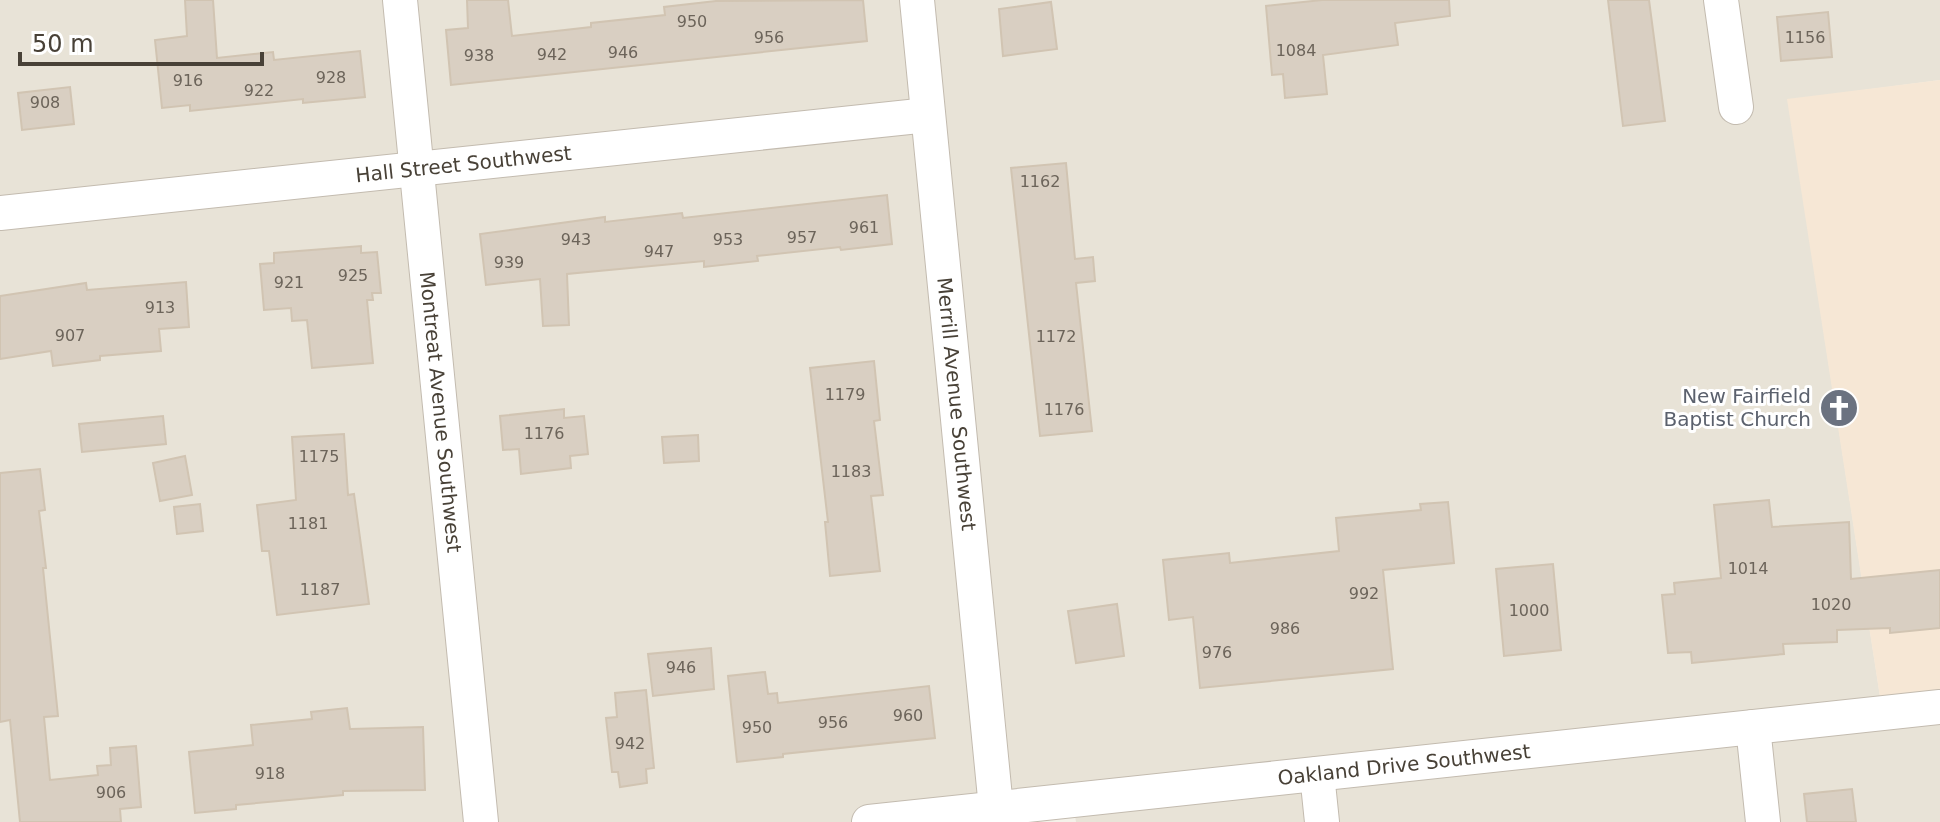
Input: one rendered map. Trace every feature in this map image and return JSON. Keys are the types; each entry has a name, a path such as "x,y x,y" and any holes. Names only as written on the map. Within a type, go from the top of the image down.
{"street":[{"name":"Montreat Avenue Southwest","path":"400,0 481,822"},
{"name":"Merrill Avenue Southwest","path":"917,0 996,808"},
{"path":"1721,0 1736,107"},
{"name":"Hall Street Southwest","path":"0,213 928,115"},
{"name":"Oakland Drive Southwest","path":"869,822 1940,707"},
{"path":"1753,727 1763,822"},
{"path":"1317,774 1322,822"}],"shaded area":[{"path":"0,0 1940,0 1940,80 1788,100 1884,722 1940,719 1940,822 1076,822 1074,809 934,822 0,822"},
{"path":"1940,80 1940,719 1884,723 1787,99"}],"building":[{"path":"185,0 213,0 217,58 273,52 274,60 360,51 365,97 303,103 303,99 190,111 190,105 162,108 155,40 187,36"},
{"path":"467,0 508,0 512,36 665,15 664,7 716,1 863,0 867,41 451,85 446,30 468,28"},
{"path":"1322,0 1449,0 1450,16 1395,23 1398,45 1323,55 1327,94 1285,98 1283,74 1272,75 1266,6"},
{"path":"1608,0 1649,0 1665,121 1623,126"},
{"path":"1051,2 1057,49 1003,56 999,9"},
{"path":"1828,12 1832,57 1781,61 1777,17"},
{"path":"70,87 74,124 22,130 18,93"},
{"path":"1066,163 1075,259 1093,257 1095,281 1076,283 1092,431 1040,436 1011,168"},
{"path":"887,195 892,244 757,256 758,261 704,267 704,261 567,274 569,325 543,326 540,279 486,285 480,234 605,217 605,222 682,213 683,218"},
{"path":"361,246 361,253 377,252 381,293 372,293 373,300 367,300 373,363 312,368 307,320 292,321 291,308 264,310 260,264 274,263 274,253"},
{"path":"186,282 189,327 159,329 161,351 100,356 100,360 53,366 51,351 0,359 0,296 86,283 87,290"},
{"path":"874,361 880,420 874,421 883,495 871,496 880,571 830,576 825,522 828,522 810,368"},
{"path":"564,409 564,418 584,416 588,454 570,456 571,468 521,474 519,449 503,450 500,416"},
{"path":"163,416 166,444 82,452 79,424"},
{"path":"344,434 348,495 354,494 369,604 277,615 269,551 262,551 257,505 296,500 292,437"},
{"path":"698,435 699,461 664,463 662,437"},
{"path":"185,456 192,495 160,501 153,463"},
{"path":"40,469 45,510 39,511 46,568 43,568 58,716 44,717 50,780 98,775 97,766 111,765 110,748 136,746 141,807 120,809 121,822 20,822 10,720 0,722 0,473"},
{"path":"1769,500 1772,527 1849,522 1851,579 1940,570 1940,628 1890,633 1890,628 1837,630 1837,642 1783,644 1784,654 1692,663 1691,652 1668,653 1662,595 1675,594 1674,583 1721,578 1714,505"},
{"path":"1448,502 1454,563 1383,570 1393,669 1200,688 1193,617 1169,620 1163,560 1229,553 1230,563 1339,551 1336,518 1421,510 1420,504"},
{"path":"200,504 203,531 177,534 174,507"},
{"path":"1553,564 1561,650 1504,656 1496,569"},
{"path":"1117,604 1124,656 1076,663 1068,611"},
{"path":"711,648 714,689 653,696 648,654"},
{"path":"765,672 768,694 777,693 778,703 929,686 935,738 783,754 783,757 737,762 728,676"},
{"path":"646,690 654,768 646,769 647,783 620,787 618,772 612,772 606,718 617,717 615,693"},
{"path":"347,708 350,729 423,727 425,790 343,791 343,795 236,805 236,809 195,813 189,752 253,745 251,725 312,719 311,712"},
{"path":"1852,789 1856,822 1807,822 1804,794"}],"place":[{"name":"New Fairfield Baptist Church","path":"1839,408"}]}
